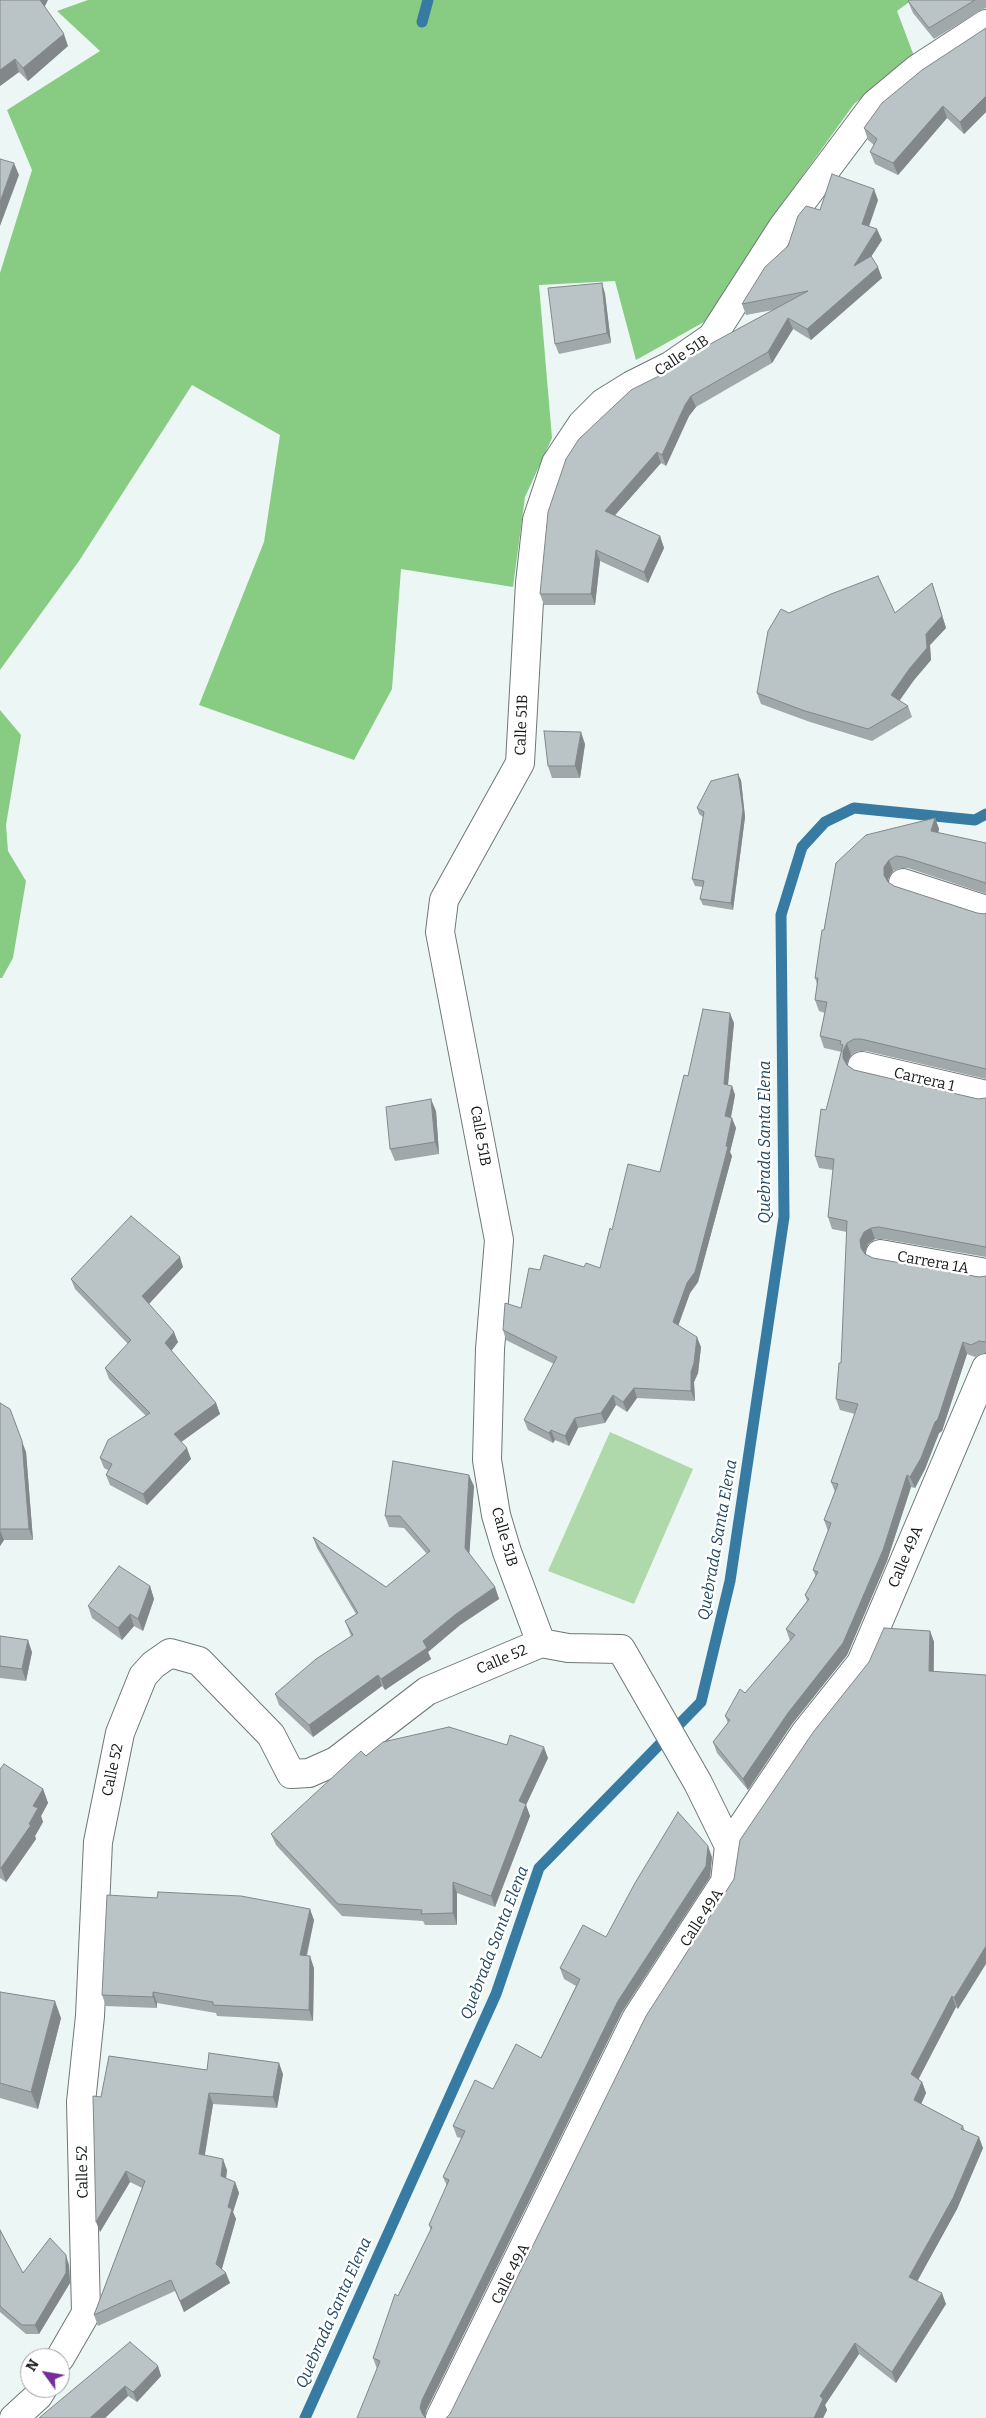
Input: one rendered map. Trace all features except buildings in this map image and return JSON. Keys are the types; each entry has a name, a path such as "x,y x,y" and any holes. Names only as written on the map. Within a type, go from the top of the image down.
{"street":[{"name":"Calle 51B","path":"541,1643 507,1552 496,1515 487,1460 490,1349 499,1240 440,932 444,900 520,763 529,593 537,520 556,463 582,424 603,403 632,385 670,366 712,337 782,228 875,104 917,69 986,24"},
{"path":"902,884 986,910"},
{"name":"Carrera 1","path":"862,1066 986,1095"},
{"name":"Carrera 1A","path":"880,1254 986,1273"},
{"name":"Calle 49A","path":"440,2418 636,2019 726,1882 729,1846 805,1733 861,1663 986,1368"},
{"path":"541,1643 568,1648 621,1649 698,1784 729,1846"},
{"name":"Calle 52","path":"66,2348 86,2313 81,2102 90,2016 98,1842 120,1733 143,1676 153,1664 170,1653 199,1662 271,1735 291,1774 310,1773 336,1761 427,1691 541,1643"},
{"path":"14,2418 36,2398"}],"green space":[{"path":"88,0 912,0 897,11 914,56 854,104 775,214 732,286 704,322 636,360 615,281 539,285 552,438 525,497 513,587 401,569 392,689 354,760 199,705 264,542 280,435 192,385 79,561 0,670 0,273 32,170 7,110 100,51 57,11"},
{"path":"0,710 21,735 6,825 8,851 26,881 13,958 2,978 0,978"},
{"path":"610,1432 693,1469 634,1604 548,1571"}],"waterway":[{"path":"422,22 428,0"},
{"name":"Quebrada Santa Elena","path":"305,2418 496,1994 539,1868 701,1702 730,1581 784,1217 781,915 802,847 825,822 854,808 975,820 986,814"}]}
